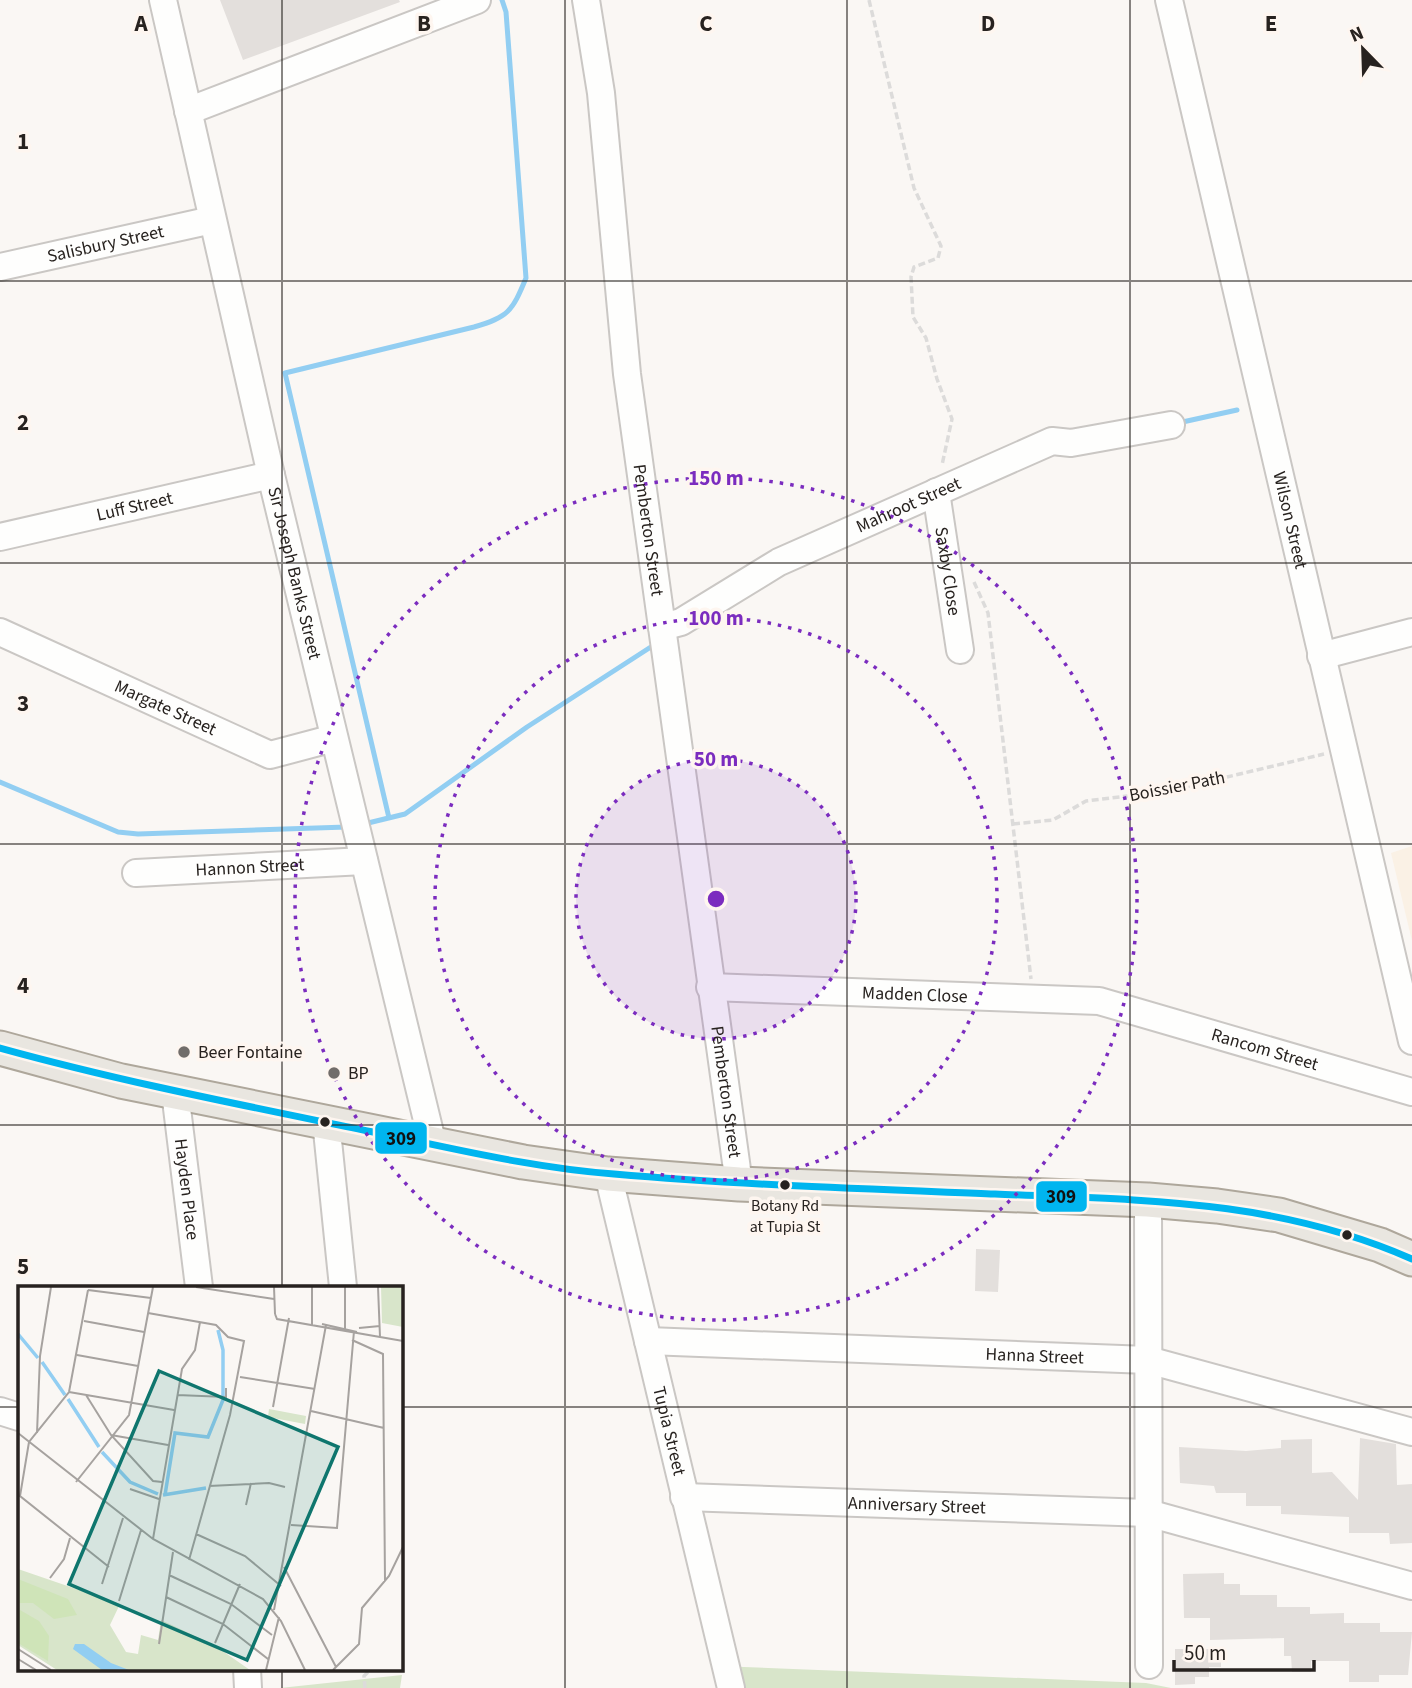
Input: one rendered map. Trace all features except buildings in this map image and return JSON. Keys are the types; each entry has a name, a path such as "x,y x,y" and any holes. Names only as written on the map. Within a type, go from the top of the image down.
{"main road":[{"path":"0,1048 121,1081 433,1145 608,1174 739,1184 1148,1200 1279,1215 1380,1245 1412,1259"}],"street":[{"name":"Sir Joseph Banks Street","path":"163,0 271,475 433,1145"},
{"path":"188,111 477,0"},
{"name":"Pemberton Street","path":"586,0 601,93 627,374 739,1184"},
{"name":"Wilson Street","path":"1169,0 1343,749 1402,967 1412,1041"},
{"name":"Salisbury Street","path":"0,267 212,220"},
{"name":"Mahroot Street","path":"662,627 681,622 779,562 1052,441 1071,443 1171,425"},
{"name":"Luff Street","path":"0,537 271,475"},
{"name":"Saxby Close","path":"936,492 960,650"},
{"name":"Margate Street","path":"0,632 270,755 334,738"},
{"path":"1321,656 1412,632"},
{"name":"Hannon Street","path":"136,873 364,861"},
{"name":"Madden Close","path":"710,986 1086,1000 1118,1004"},
{"name":"Rancom Street","path":"1118,1004 1412,1092"},
{"name":"Hayden Place","path":"175,1092 198,1286"},
{"path":"326,1121 343,1286"},
{"name":"Tupia Street","path":"608,1174 731,1688"},
{"path":"1148,1200 1149,1665"},
{"name":"Hanna Street","path":"648,1341 1148,1360 1412,1432"},
{"path":"0,1411 18,1417"},
{"name":"Anniversary Street","path":"684,1497 1149,1513 1412,1587"},
{"path":"247,1670 248,1688"}],"path":[{"name":"Boissier Path","path":"1013,824 1053,820 1086,801 1168,791 1343,749"},
{"path":"365,1688 364,1676 370,1670"}],"shaded area":[{"path":"1412,846 1412,941 1391,853"}],"green space":[{"path":"717,1666 1146,1683 1171,1688 724,1688"},
{"path":"402,1675 400,1688 280,1688"}],"waterway":[{"path":"389,818 285,373 474,327 502,316 517,299 526,278 506,12 502,0"},
{"path":"1178,423 1237,410"},
{"path":"364,824 405,814 527,727 657,643"},
{"path":"0,782 118,832 138,834 347,827"}],"transit line":[{"name":"309","path":"0,1048 185,1093 462,1151 553,1167 709,1181 1103,1198 1207,1206 1310,1224 1361,1239 1412,1259"}],"place":[{"name":"Beer Fontaine","path":"184,1052"},
{"name":"BP","path":"334,1073"},
{"name":"Botany Rd at Tupia St","path":"785,1185"}]}
